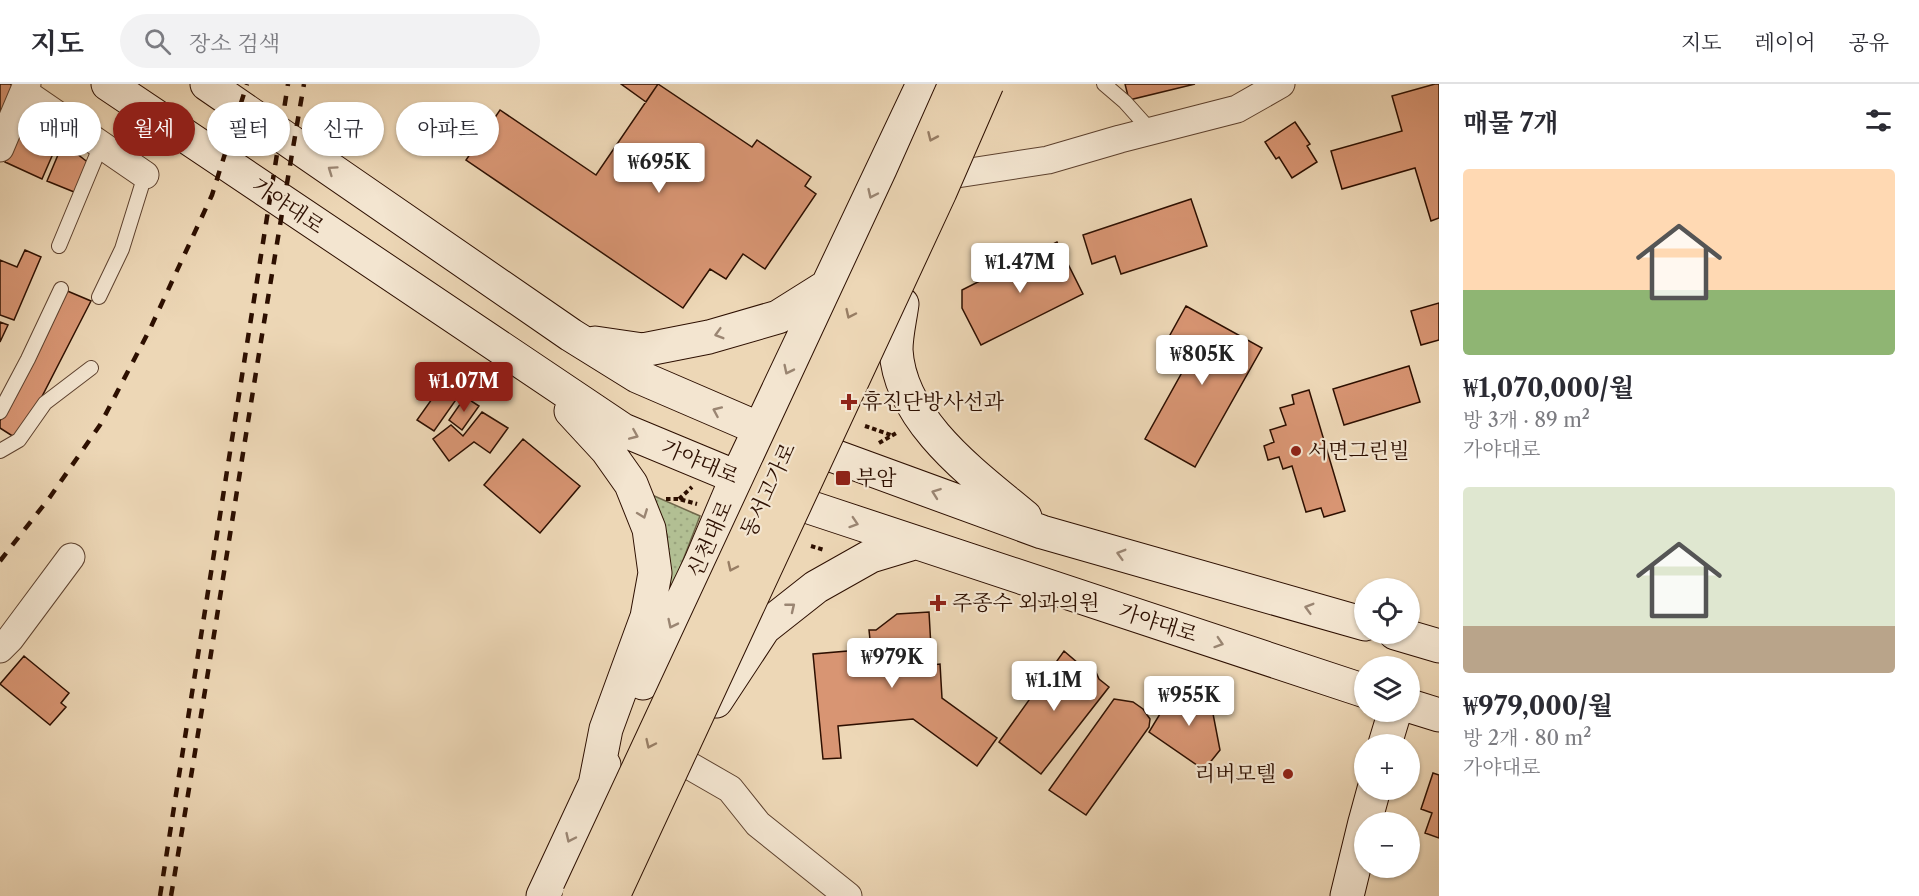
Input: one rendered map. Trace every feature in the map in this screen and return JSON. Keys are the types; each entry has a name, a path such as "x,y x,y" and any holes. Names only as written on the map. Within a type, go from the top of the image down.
{"highway":[{"name":"동서고가로","path":"579,896 956,84"},
{"name":"동서고가로","path":"613,896 930,214 987,84"}],"main road":[{"path":"98,84 153,134 240,197 315,245 533,369 607,450 632,484 648,529 655,573 647,617 606,729 595,785"},
{"name":"가야대로","path":"108,84 623,430 806,506 1354,687"},
{"path":"207,84 571,335 637,376 760,429 1042,532 1354,621"},
{"path":"245,84 363,166 467,246 571,335 588,342 643,350 709,337 778,317 829,285"},
{"name":"신천대로","path":"543,896 700,564 737,477 923,84"},
{"path":"629,896 690,766 716,701 902,304 998,84"},
{"path":"902,304 896,350 902,379 920,415 930,431 958,460 1042,532"},
{"path":"716,701 764,628 816,586 871,556 914,543"},
{"path":"1420,640 1439,646"},
{"path":"1420,709 1439,715"},
{"path":"1347,896 1354,867"}],"street":[{"path":"957,174 1048,160 1237,109 1275,86"},
{"path":"0,148 25,88 44,102"},
{"path":"101,145 145,175"},
{"path":"0,648 10,639 71,557"},
{"path":"690,766 730,789 758,824 846,895"}],"lane":[{"path":"1104,84 1125,102 1151,131"},
{"path":"59,246 96,156"},
{"path":"99,297 122,249 145,175"},
{"path":"0,412 61,289"},
{"path":"0,451 19,440 45,404 91,368"}],"path":[{"path":"865,426 892,435"},
{"path":"875,444 900,431"},
{"path":"662,500 679,499 699,505"}],"green space":[{"path":"652,495 700,516 673,586 664,586 669,561 667,535"}],"building":[{"path":"0,84 10,84 16,89 11,112 0,110"},
{"path":"621,84 658,84 646,102"},
{"path":"658,84 752,147 757,140 811,177 805,186 816,194 765,269 743,254 726,279 710,269 683,308 466,160 469,156 499,156 500,110 596,175"},
{"path":"1125,84 1195,84 1129,100"},
{"path":"1439,84 1439,218 1431,221 1415,168 1342,189 1331,151 1402,131 1392,96"},
{"path":"1295,122 1310,144 1307,146 1317,162 1292,178 1279,157 1276,159 1265,142"},
{"path":"16,130 18,130 18,156 52,156 42,179 5,162"},
{"path":"58,156 80,156 90,164 79,194 47,181"},
{"path":"1191,199 1207,246 1121,274 1115,256 1092,264 1083,235"},
{"path":"1057,242 1083,294 981,345 962,308 962,290"},
{"path":"25,250 41,257 14,320 0,315 0,260 17,267"},
{"path":"65,290 91,301 35,410 14,437 0,428 0,421 36,356"},
{"path":"1439,303 1439,340 1421,345 1411,311"},
{"path":"1186,306 1262,348 1195,467 1145,439 1195,349 1170,335"},
{"path":"0,322 8,325 0,342"},
{"path":"1409,366 1420,402 1344,425 1333,389"},
{"path":"444,382 460,394 434,431 417,420"},
{"name":"서면그린빌","path":"1309,390 1345,511 1324,517 1321,508 1306,512 1292,466 1283,469 1279,457 1268,460 1264,446 1274,442 1270,430 1286,425 1280,408 1294,404 1292,395"},
{"path":"465,397 479,406 462,430 449,420"},
{"path":"482,412 508,428 490,453 474,442 449,461 433,439 451,425 463,436"},
{"path":"523,439 580,486 540,533 484,485"},
{"path":"929,612 932,665 940,664 942,698 997,738 977,766 913,719 838,726 841,758 823,759 813,654 871,649 869,630 876,630 897,614"},
{"path":"1064,651 1078,663 1088,664 1095,670 1099,679 1109,687 1041,774 999,742"},
{"path":"24,656 69,693 61,703 66,707 50,725 0,684"},
{"path":"1175,689 1210,698 1220,750 1204,770 1149,732"},
{"path":"1114,699 1133,702 1143,709 1150,719 1149,727 1086,815 1049,790"},
{"path":"1433,773 1439,775 1439,838 1425,833 1432,813 1421,809"}],"railway":[{"path":"0,561 50,497 100,425 150,329 212,195 247,84"},
{"path":"160,896 288,84"},
{"path":"171,896 304,84"}],"place":[{"name":"휴진단방사선과","path":"849,402"},
{"name":"서면그린빌","path":"1296,451"},
{"name":"부암","path":"843,478"},
{"name":"주종수 외과의원","path":"938,603"},
{"name":"리버모텔","path":"1288,774"}]}
